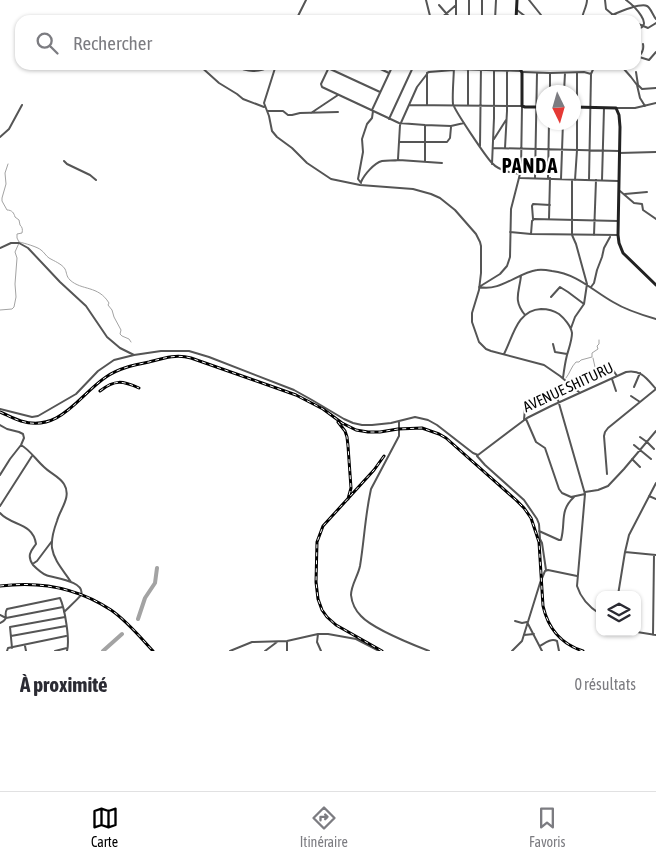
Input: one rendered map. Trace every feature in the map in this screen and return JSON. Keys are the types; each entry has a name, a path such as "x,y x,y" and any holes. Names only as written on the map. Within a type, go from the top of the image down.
{"street":[{"path":"299,15 306,0"},
{"path":"426,0 430,15"},
{"path":"456,0 456,15"},
{"path":"469,0 469,15"},
{"path":"482,0 482,15"},
{"path":"495,15 496,0"},
{"path":"516,15 517,0"},
{"path":"529,0 541,15"},
{"path":"582,15 587,0"},
{"path":"605,0 606,9 612,15 635,7 647,6 656,19"},
{"path":"626,0 646,17 647,21 641,28"},
{"path":"439,4 447,14 456,5"},
{"path":"517,10 524,15"},
{"path":"641,25 648,28 656,23"},
{"path":"641,53 643,44"},
{"path":"641,57 650,60 656,52"},
{"path":"205,70 242,99 264,107"},
{"path":"247,70 252,72 260,70"},
{"path":"274,70 264,101 274,134 307,162 331,179 413,189 440,198 455,210 476,234 480,242 481,273 471,316 480,344 486,349 544,364 580,393"},
{"path":"327,70 321,85 389,119 401,123 426,125 451,126 464,123"},
{"path":"332,70 380,92"},
{"path":"360,184 358,179 363,152 362,139 367,124 372,118 372,110 389,72 384,70"},
{"path":"389,119 412,70"},
{"path":"399,160 399,128 417,87 429,72 446,70"},
{"path":"454,70 454,105 464,123 492,164 513,174 521,174"},
{"path":"468,105 467,70 591,74"},
{"path":"480,146 481,70"},
{"path":"492,164 494,70"},
{"path":"589,180 591,74 593,70"},
{"path":"625,70 637,85 640,98 645,106"},
{"path":"505,148 507,71"},
{"path":"479,287 498,276 507,266 510,257 511,209 521,174 522,72"},
{"path":"636,72 638,84 642,89 656,88"},
{"path":"537,73 537,85"},
{"path":"550,73 550,85"},
{"path":"564,85 565,73"},
{"path":"577,85 578,73"},
{"path":"426,74 426,106"},
{"path":"310,114 338,95"},
{"path":"581,107 635,108 656,103"},
{"path":"0,137 9,129 22,105"},
{"path":"409,105 536,107"},
{"path":"602,180 604,108"},
{"path":"616,108 620,119 619,243 623,253 656,285"},
{"path":"266,111 282,111 290,115 338,112"},
{"path":"493,141 507,118"},
{"path":"425,162 426,125"},
{"path":"399,142 447,142 450,138 451,126"},
{"path":"535,178 536,130"},
{"path":"549,130 550,219"},
{"path":"561,179 563,130"},
{"path":"570,328 584,304 587,284 572,235 577,150 576,130"},
{"path":"493,148 656,152"},
{"path":"360,184 366,173 383,161 399,160 442,163"},
{"path":"64,161 96,180"},
{"path":"519,178 618,181"},
{"path":"594,235 596,180"},
{"path":"618,190 636,203 643,205 643,210 656,219"},
{"path":"625,194 647,192"},
{"path":"531,234 533,204 550,205"},
{"path":"533,219 618,221"},
{"path":"510,232 618,235"},
{"path":"591,288 604,248 611,235"},
{"path":"0,248 11,243 19,243 28,248 86,306 107,337 120,348 134,355"},
{"path":"479,287 497,286 538,270 551,270 572,276 619,306 656,319"},
{"path":"521,276 517,300 525,315"},
{"path":"551,297 560,287 584,304"},
{"path":"504,354 512,334 519,321 525,315 538,309 556,312 570,328 572,334 563,378"},
{"path":"553,344 555,352 568,354"},
{"path":"0,409 38,416 76,394 98,371 114,360 161,350 189,351 209,357 294,390 352,423 372,425 415,417 428,420 476,455 524,500 539,524 546,570 522,641 512,651"},
{"path":"609,364 617,376"},
{"name":"AVENUE SHITURU","path":"476,455 483,452 525,419 559,402 629,371 640,373"},
{"path":"607,474 605,432 656,389 640,373 634,387"},
{"path":"612,378 616,391"},
{"path":"574,497 565,494 559,489 545,448 536,442 525,419 525,408 533,402 552,395 559,402 585,493 577,586 581,597 596,611"},
{"path":"631,396 640,402"},
{"path":"399,421 400,431 398,439 371,489 360,565 352,587 352,602 362,618 396,637 429,651"},
{"path":"0,425 23,434 24,438 0,475"},
{"path":"539,531 561,540 566,507 574,497 606,487 656,431"},
{"path":"653,434 656,437"},
{"path":"640,438 654,448"},
{"path":"21,445 64,484 67,500 57,520 52,540 52,549 58,564 71,582"},
{"path":"634,445 651,459"},
{"path":"0,506 32,456"},
{"path":"632,459 640,466"},
{"path":"619,591 624,552 629,535 656,483"},
{"path":"649,496 656,499"},
{"path":"0,513 4,518 30,530 36,544 30,554 30,558 39,571 47,576 71,582 81,590 80,595 64,612"},
{"path":"33,564 52,540"},
{"path":"624,552 655,555 652,635"},
{"path":"546,570 577,576"},
{"path":"6,618 7,609 59,598 64,607 68,650 55,651"},
{"path":"0,622 6,618 64,607"},
{"path":"0,615 6,618"},
{"path":"12,648 10,628 12,626 65,617"},
{"path":"515,621 527,622"},
{"path":"527,622 542,651"},
{"path":"11,636 66,626"},
{"path":"641,633 656,636"},
{"path":"318,634 321,651"},
{"path":"230,651 252,642 288,641 318,634 328,634 356,639 379,651"},
{"path":"524,635 534,634"},
{"path":"8,651 8,648 67,636"},
{"path":"540,646 555,640 557,641 559,651"},
{"path":"287,651 288,641"},
{"path":"265,651 277,642"},
{"path":"25,646 26,651"}],"waterway":[{"path":"8,164 5,173 6,184 2,201 7,210 12,212 19,220 22,227 22,233 17,234 19,242 39,249 64,267 70,280 105,297 121,330 120,334 131,342"},
{"path":"0,310 12,309 14,307 17,258 15,252 19,243"},
{"path":"566,378 576,362 592,357 592,353 598,349 599,340"},
{"path":"593,358 595,367"},
{"path":"138,619 145,598 155,583 157,568"},
{"path":"103,651 122,634"}],"railway":[{"path":"0,412 21,421 47,422 68,410 96,385 116,371 180,356 191,358 296,395 323,409 342,423 356,430 380,432 422,428 439,434 446,438 516,500 531,518 539,542 545,614 552,628 562,639 583,651"},
{"path":"100,391 110,384 119,382 139,388"},
{"path":"338,422 347,437 351,488 348,499"},
{"path":"382,651 336,625 327,617 318,599 316,582 317,542 323,526 374,470 384,456"},
{"path":"0,586 44,586 72,591 85,596 117,614 153,651"}],"district":[{"name":"PANDA","path":"530,165"}]}
